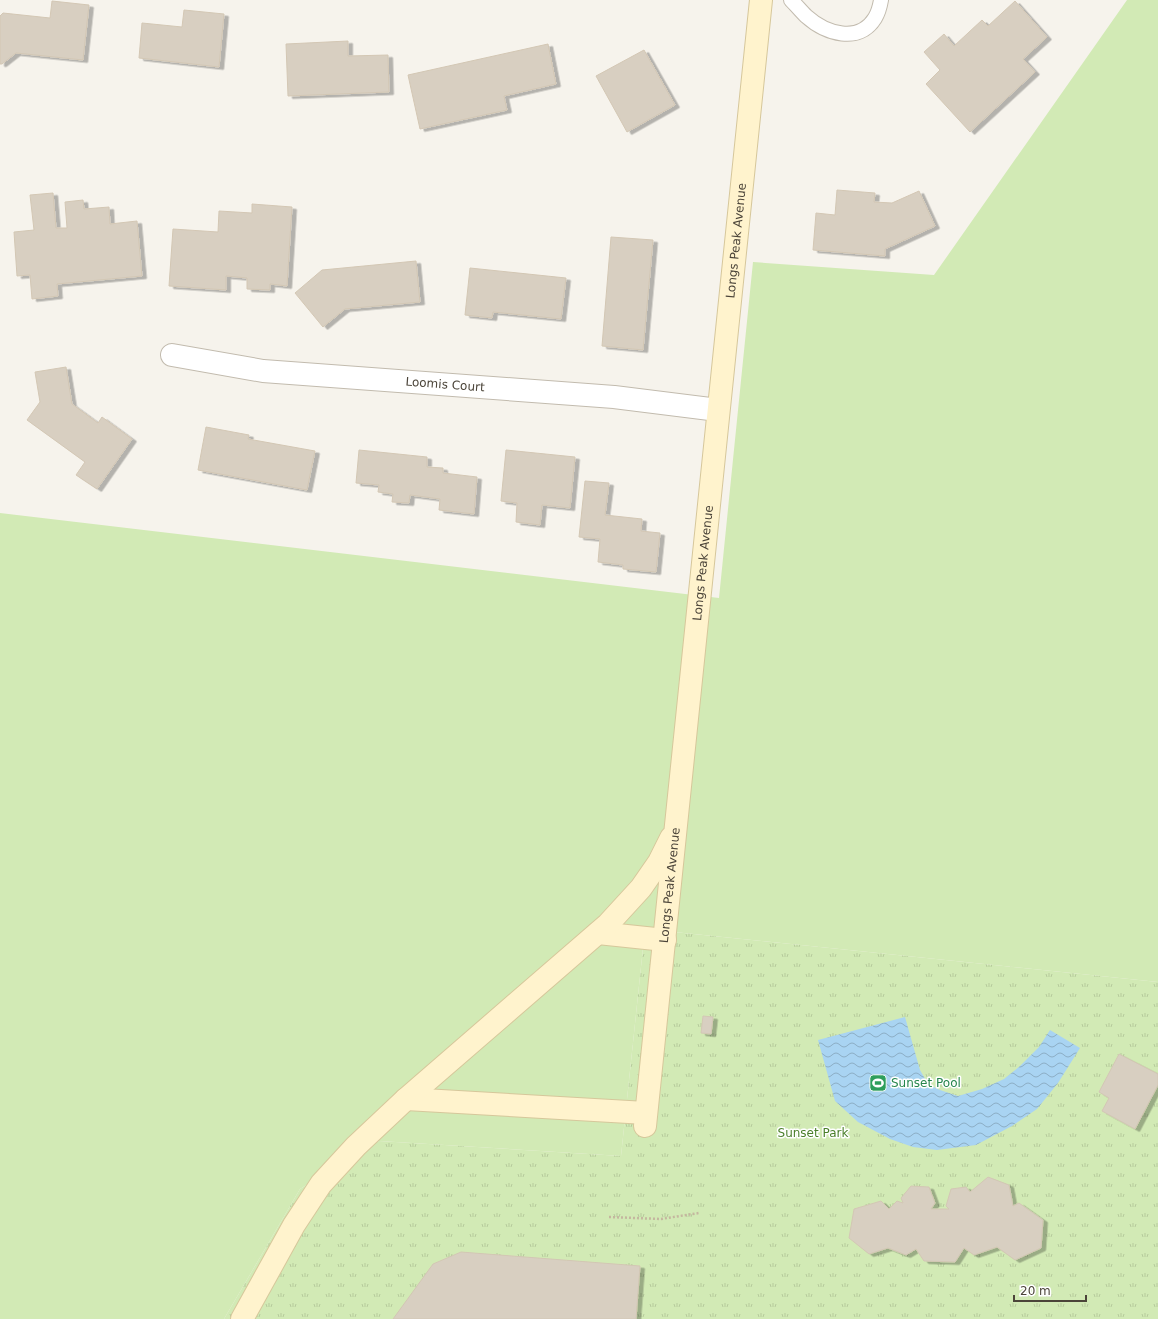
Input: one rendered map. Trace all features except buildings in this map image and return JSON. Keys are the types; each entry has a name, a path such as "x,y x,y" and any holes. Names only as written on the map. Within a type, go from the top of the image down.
{"street":[{"name":"Longs Peak Avenue","path":"406,1099 645,1120 665,940 761,0"},
{"name":"Loomis Court","path":"172,355 263,371 614,397 718,410"},
{"path":"242,1319 277,1255 312,1197 356,1146 406,1099 598,933 624,908 641,888 659,862 676,828"},
{"path":"598,933 665,940"}],"lane":[{"path":"791,0 806,16 827,30 845,35 865,30 876,17 881,0"}],"path":[{"path":"608,1217 661,1219 699,1213"}],"green space":[{"path":"1127,0 1158,0 1158,982 645,929 621,1156 379,1141 300,1189 224,1319 0,1319 0,513 719,598 753,262 934,275"},
{"name":"Sunset Park","path":"645,929 1158,982 1158,1319 224,1319 300,1189 379,1141 621,1156"}],"water":[{"name":"Sunset Pool","path":"905,1017 920,1070 928,1084 958,1096 982,1089 1004,1079 1020,1066 1039,1047 1050,1030 1080,1048 1058,1083 1037,1109 1012,1126 976,1145 937,1150 913,1147 890,1139 858,1122 835,1101 818,1040"}],"place":[{"name":"Sunset Pool","path":"878,1083"}]}
